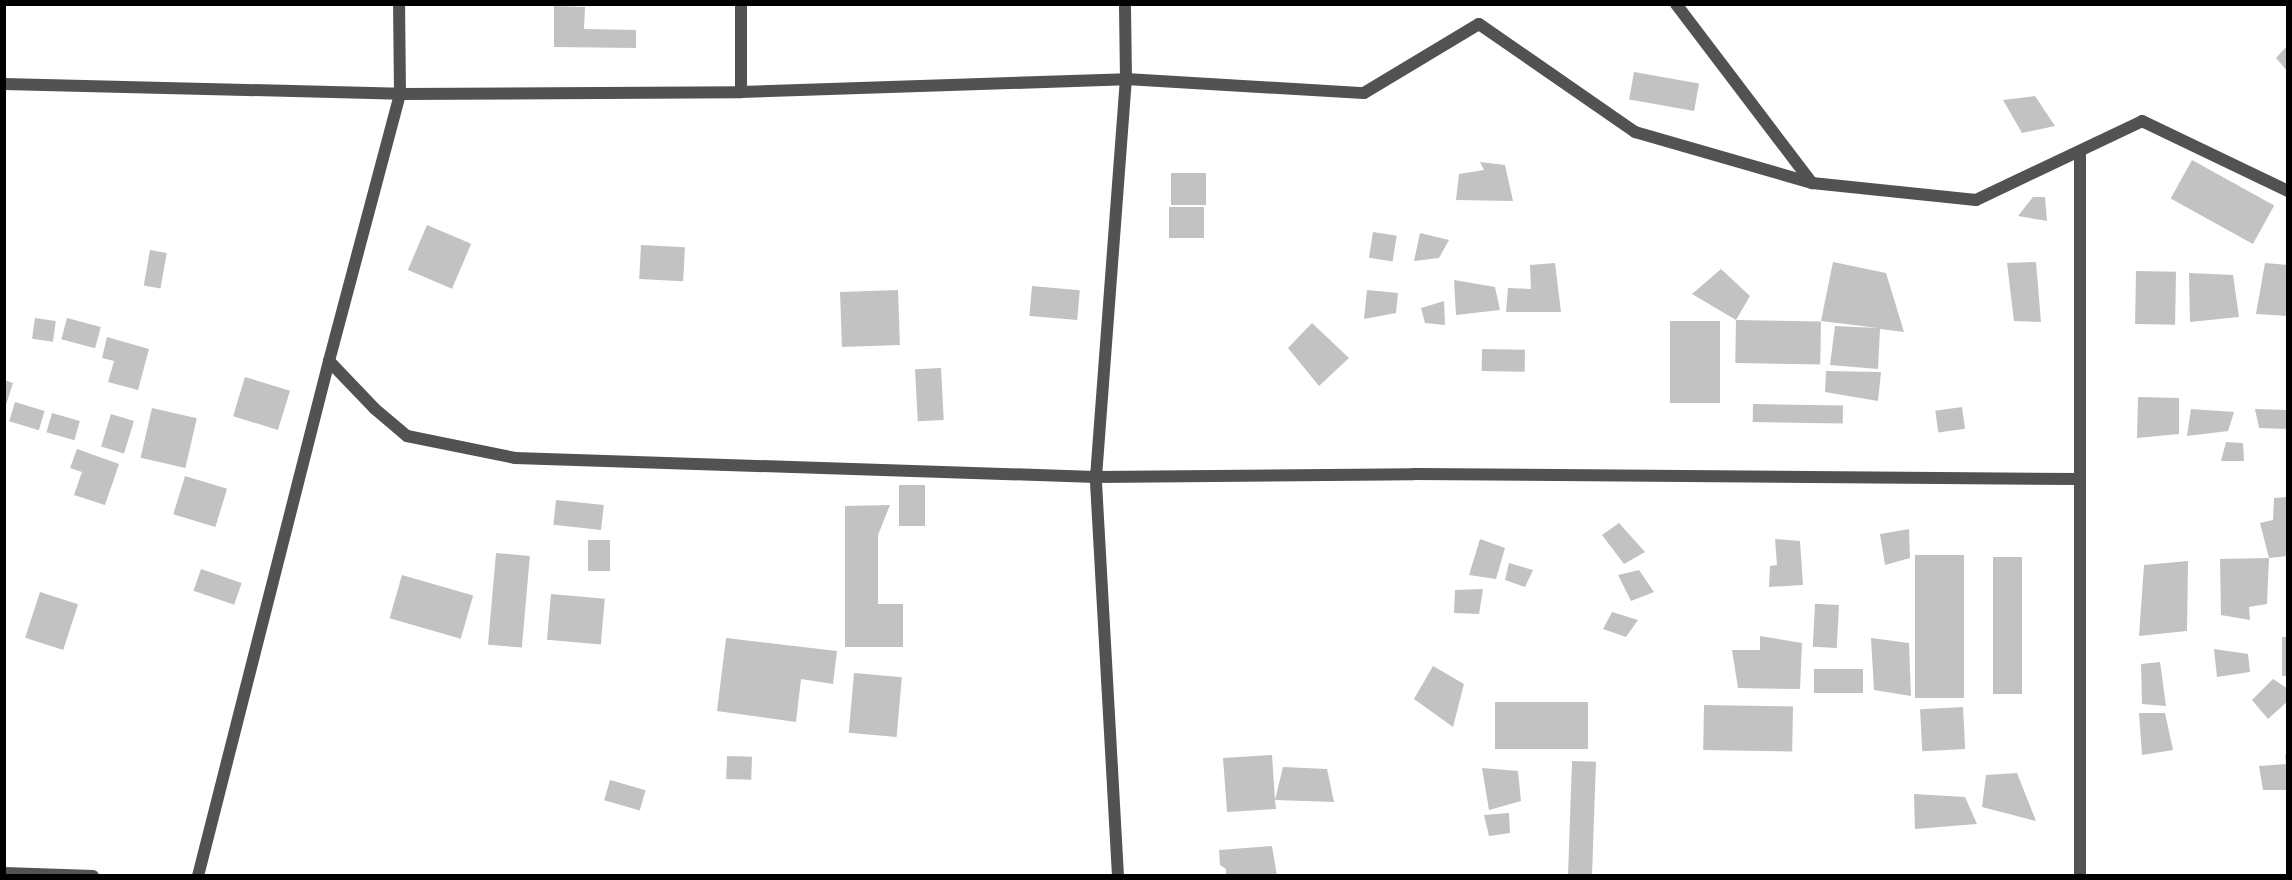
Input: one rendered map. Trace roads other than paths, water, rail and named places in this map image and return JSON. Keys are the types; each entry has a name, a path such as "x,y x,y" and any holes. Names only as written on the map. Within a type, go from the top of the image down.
{"street":[{"path":"198,876 329,361 400,94 399,4"},
{"path":"741,4 741,92"},
{"path":"1118,876 1096,477 1126,79 1125,4"},
{"path":"1676,4 1812,183"},
{"path":"4,84 400,94 741,92 1126,79 1364,93 1479,24 1635,132 1812,183 1976,200 2142,121 2288,191"},
{"path":"2080,151 2080,876"},
{"path":"329,361 375,409 407,436 514,458 1096,477 1425,474 2080,479"},
{"path":"4,873 93,876"}]}
